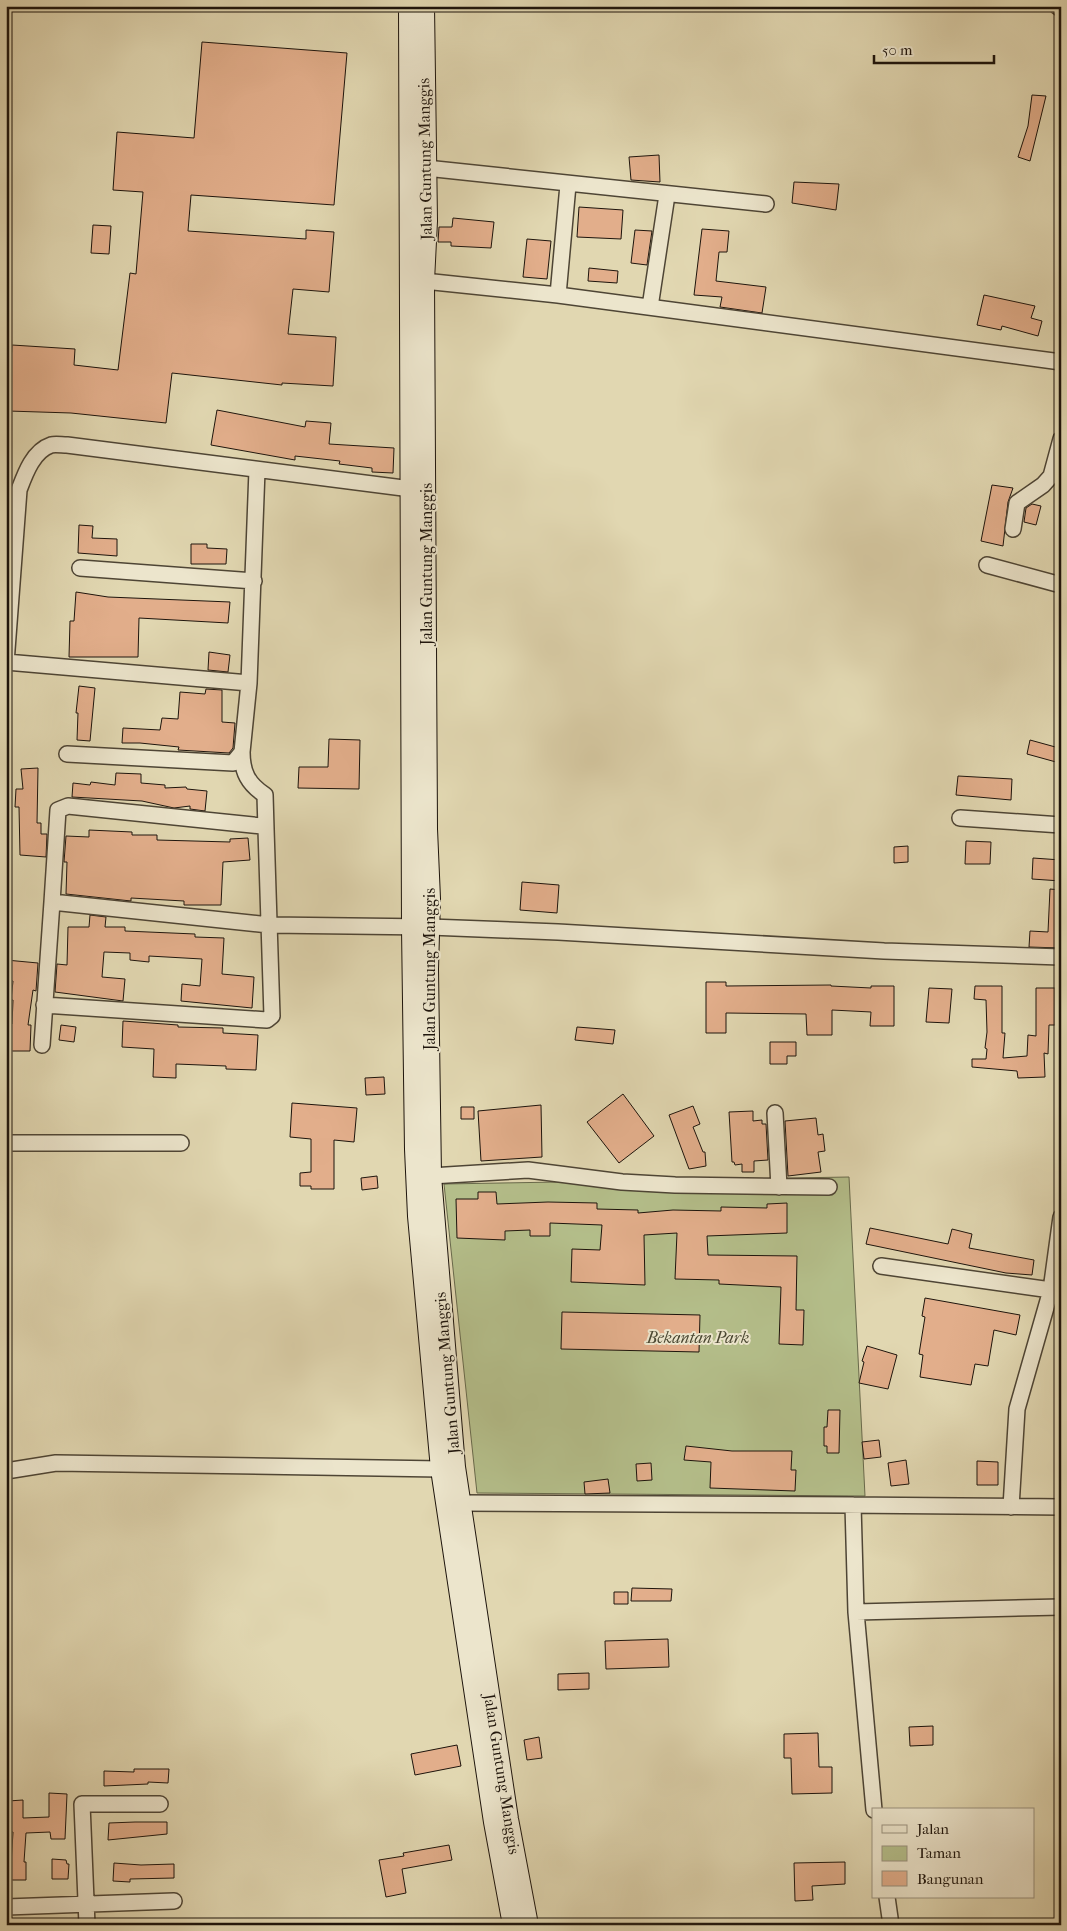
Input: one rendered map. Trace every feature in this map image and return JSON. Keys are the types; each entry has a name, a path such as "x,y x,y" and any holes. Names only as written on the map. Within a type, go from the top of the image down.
{"street":[{"name":"Jalan Guntung Manggis","path":"409,6 427,828 421,928 415,1149 429,1247 455,1467 457,1508 493,1813 513,1925"},
{"name":"Jalan Guntung Manggis","path":"424,6 427,220 418,400 411,489 421,928 428,968 431,1176 429,1247 441,1469 457,1508 508,1819 528,1925"},
{"path":"1057,6 1061,9"},
{"path":"426,168 766,204"},
{"path":"558,295 568,184"},
{"path":"650,307 667,194"},
{"path":"424,281 558,295 815,331 1061,362"},
{"path":"1013,529 1017,503 1043,485 1050,476 1061,439"},
{"path":"249,683 6,662 19,490 26,469 38,454 51,445 67,445 411,489"},
{"path":"44,1004 268,1020 272,1016 265,795 248,781 242,766 249,683 257,470"},
{"path":"987,565 1061,585"},
{"path":"80,568 254,581"},
{"path":"67,754 233,763 242,752"},
{"path":"42,1045 58,810 68,806 261,825 266,829"},
{"path":"960,818 1061,825"},
{"path":"52,902 269,925 558,932 894,952 1061,958"},
{"path":"775,1114 779,1187"},
{"path":"6,1143 181,1143"},
{"path":"431,1176 528,1170 622,1182 829,1187"},
{"path":"1011,1507 1017,1408 1051,1290 1061,1217"},
{"path":"880,1266 1051,1290"},
{"path":"7,1470 56,1463 441,1469"},
{"path":"457,1508 853,1505 1061,1507"},
{"path":"853,1505 856,1612 874,1808"},
{"path":"856,1612 1061,1607"},
{"path":"87,1925 82,1804 160,1804"},
{"path":"887,1898 891,1925"},
{"path":"6,1907 174,1901"}],"green space":[{"name":"Bekantan Park","path":"849,1177 865,1496 477,1493 444,1184"}],"building":[{"path":"202,42 347,53 334,205 191,195 188,231 306,239 306,230 334,232 329,292 293,289 288,334 336,337 333,386 282,383 282,385 172,373 166,423 71,413 8,411 12,345 75,349 74,365 118,370 130,273 136,274 143,192 113,190 117,132 194,138"},
{"path":"1032,95 1046,96 1030,161 1018,157 1028,126"},
{"path":"659,155 660,182 631,180 629,157"},
{"path":"794,182 839,184 836,210 792,203"},
{"path":"579,207 623,210 621,239 577,237"},
{"path":"453,218 494,222 491,248 451,246 451,242 438,242 439,227 452,227"},
{"path":"93,225 111,226 109,254 91,253"},
{"path":"702,229 729,231 727,252 719,252 716,281 766,287 762,313 720,307 722,297 694,295"},
{"path":"635,230 652,231 647,265 631,263"},
{"path":"527,239 551,241 547,279 523,277"},
{"path":"589,268 618,271 617,283 588,281"},
{"path":"984,295 1035,306 1031,318 1042,321 1038,336 1002,326 1001,330 977,325"},
{"path":"217,410 305,427 306,421 331,423 329,444 394,448 393,473 372,472 372,468 339,464 340,461 295,456 295,460 211,445"},
{"path":"992,485 1013,488 1008,502 1003,546 981,541"},
{"path":"1032,504 1041,506 1036,525 1024,522 1026,508"},
{"path":"79,525 93,526 92,538 117,539 117,556 78,553"},
{"path":"191,544 207,544 207,548 227,549 226,564 191,564"},
{"path":"76,592 108,597 230,602 228,623 139,618 138,657 69,657 70,621 74,621"},
{"path":"209,652 230,655 228,672 208,670"},
{"path":"79,686 95,688 90,741 77,740 78,713 76,713"},
{"path":"206,689 222,690 222,722 235,723 233,748 229,753 178,750 179,747 122,743 123,728 160,730 162,718 178,719 180,692 205,694"},
{"path":"329,739 360,740 359,789 298,788 299,767 328,767"},
{"path":"1030,740 1059,748 1056,762 1027,754"},
{"path":"38,768 37,823 41,823 41,834 47,834 46,857 20,855 19,807 15,807 16,789 23,789 21,769"},
{"path":"116,773 141,774 141,783 165,785 165,788 186,787 187,789 207,791 205,811 190,809 190,806 174,808 142,801 72,797 73,783 90,785 91,782 115,785"},
{"path":"958,776 1012,779 1011,800 956,795"},
{"path":"89,830 132,832 132,835 157,835 157,840 230,842 230,839 248,838 250,860 223,862 221,905 184,905 184,901 131,898 131,901 66,894 67,862 64,862 66,836 89,837"},
{"path":"966,841 991,842 990,864 965,864"},
{"path":"908,846 908,862 894,863 894,847"},
{"path":"1033,858 1061,860 1061,881 1032,879"},
{"path":"522,882 559,885 557,913 520,910"},
{"path":"1050,889 1061,890 1061,948 1029,947 1030,931 1048,932"},
{"path":"90,915 106,917 105,927 125,927 125,931 195,934 195,937 224,938 222,974 254,977 252,1008 181,1001 182,984 200,986 202,959 149,956 149,962 130,960 130,953 104,952 102,977 125,979 123,1001 55,992 57,964 67,965 68,927 89,927"},
{"path":"6,960 38,963 36,991 33,990 28,1025 31,1025 30,1051 6,1051 6,1024 12,1024 13,1000 11,1000 13,981 6,980"},
{"path":"706,982 726,982 726,986 831,985 871,988 871,986 894,986 894,1026 870,1026 871,1012 832,1010 832,1035 807,1035 806,1014 726,1013 726,1033 706,1033"},
{"path":"975,986 1002,986 1002,1033 1005,1033 1003,1058 1027,1056 1028,1035 1036,1036 1036,988 1055,988 1055,1025 1049,1025 1048,1054 1044,1053 1045,1077 1018,1078 1017,1071 972,1067 972,1059 986,1059 987,1049 985,1048 987,1032 986,1000 974,999"},
{"path":"929,988 952,989 949,1023 926,1022"},
{"path":"123,1021 178,1025 178,1027 223,1028 223,1033 258,1035 256,1070 226,1069 226,1066 176,1064 176,1078 153,1077 154,1049 122,1047"},
{"path":"61,1025 76,1027 74,1042 59,1040"},
{"path":"577,1027 615,1030 613,1044 575,1040"},
{"path":"770,1042 796,1042 796,1056 787,1056 787,1064 770,1064"},
{"path":"384,1077 385,1094 366,1095 365,1078"},
{"path":"623,1094 654,1136 619,1163 587,1122"},
{"path":"292,1103 357,1108 354,1142 334,1140 334,1189 311,1189 311,1186 300,1186 300,1173 311,1172 311,1139 290,1137"},
{"path":"541,1105 542,1157 481,1161 478,1111"},
{"path":"693,1106 700,1124 693,1127 703,1152 705,1152 706,1166 689,1169 669,1115"},
{"path":"461,1107 474,1107 474,1119 461,1119"},
{"path":"753,1111 753,1121 762,1120 762,1124 766,1124 768,1160 754,1161 754,1172 742,1172 742,1164 735,1165 732,1162 729,1112"},
{"path":"816,1118 818,1135 823,1134 825,1151 818,1152 821,1172 788,1176 785,1121"},
{"path":"377,1176 378,1188 362,1190 361,1178"},
{"path":"478,1192 496,1192 497,1204 597,1203 597,1209 638,1210 638,1213 673,1210 721,1211 721,1207 767,1208 767,1204 787,1203 787,1233 707,1236 708,1255 797,1256 796,1310 804,1310 803,1345 779,1344 781,1287 719,1284 719,1280 675,1279 677,1233 644,1235 645,1285 571,1282 572,1249 600,1250 602,1225 550,1223 550,1236 530,1236 530,1230 505,1231 505,1240 457,1238 456,1199 478,1199"},
{"path":"870,1228 948,1244 952,1229 972,1234 969,1248 1034,1260 1032,1275 1006,1273 866,1244"},
{"path":"925,1298 1020,1315 1016,1335 994,1330 988,1366 975,1364 971,1385 920,1377 923,1355 919,1354 925,1317 922,1316"},
{"path":"562,1312 700,1315 699,1352 561,1349"},
{"path":"867,1346 897,1355 888,1389 859,1383 864,1362 862,1361"},
{"path":"828,1410 840,1410 839,1453 827,1453 827,1446 824,1446 824,1427 827,1427"},
{"path":"879,1440 881,1457 864,1459 862,1442"},
{"path":"686,1446 732,1451 792,1451 791,1470 796,1470 795,1491 710,1488 711,1462 684,1460"},
{"path":"906,1460 909,1484 891,1486 888,1463"},
{"path":"977,1461 998,1462 998,1485 977,1485"},
{"path":"651,1463 652,1480 637,1481 636,1464"},
{"path":"608,1479 610,1493 585,1494 584,1482"},
{"path":"632,1588 672,1589 671,1601 631,1601"},
{"path":"614,1592 628,1592 628,1604 614,1604"},
{"path":"668,1639 669,1667 606,1669 605,1641"},
{"path":"589,1673 589,1689 558,1690 558,1674"},
{"path":"933,1726 933,1745 910,1746 909,1727"},
{"path":"818,1733 819,1767 832,1767 832,1793 792,1794 791,1758 784,1758 784,1734"},
{"path":"539,1737 542,1758 527,1760 524,1740"},
{"path":"457,1745 461,1766 415,1775 411,1754"},
{"path":"134,1769 169,1769 168,1783 148,1782 148,1784 104,1786 104,1771 134,1772"},
{"path":"49,1793 67,1794 65,1839 51,1839 50,1832 26,1833 24,1862 26,1862 26,1880 10,1880 13,1832 10,1832 8,1801 23,1800 23,1818 49,1817"},
{"path":"167,1822 167,1834 108,1840 109,1823"},
{"path":"449,1845 452,1860 402,1869 406,1893 386,1897 379,1860 404,1856 403,1853"},
{"path":"52,1859 66,1860 67,1864 69,1864 68,1879 52,1879"},
{"path":"845,1862 845,1884 812,1886 813,1900 795,1901 794,1863"},
{"path":"114,1863 141,1865 174,1864 174,1878 130,1879 130,1882 113,1881"}]}
